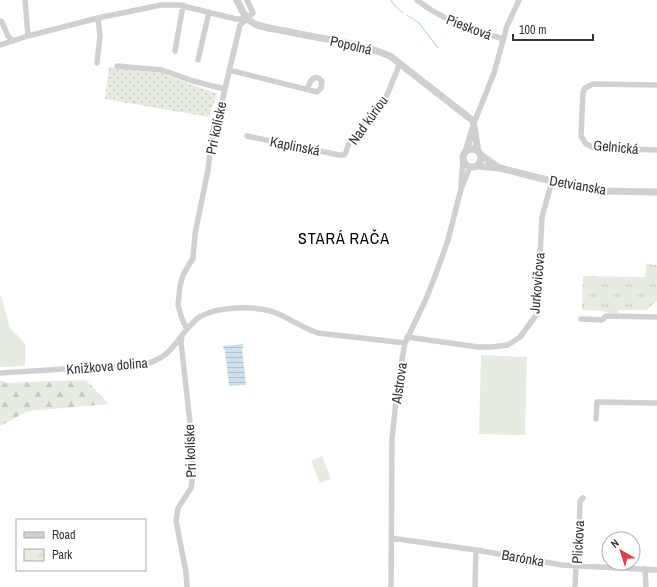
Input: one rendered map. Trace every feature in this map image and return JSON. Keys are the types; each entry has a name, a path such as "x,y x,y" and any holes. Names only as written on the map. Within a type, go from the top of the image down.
{"street":[{"path":"25,0 28,36"},
{"path":"237,0 248,18 253,13 247,0"},
{"name":"Piesková","path":"417,0 426,8 457,24 503,40"},
{"path":"474,125 481,161 474,166 465,164 463,155 466,151 474,125 494,73 508,21 519,0"},
{"name":"Popolná","path":"0,45 28,36 98,18 161,5 183,5 236,19 248,18 255,24 358,45 390,56 470,118 474,125"},
{"path":"175,51 183,5"},
{"path":"198,60 209,12"},
{"path":"97,63 100,36 98,18"},
{"name":"Pri kolíske","path":"187,329 180,313 178,296 183,275 193,258 208,170 213,129 220,110 240,26 248,18"},
{"path":"0,21 2,22 8,36 13,41"},
{"name":"Nad kúriou","path":"344,155 349,143 381,104 388,93 400,63"},
{"name":"Pri kolíske","path":"117,66 162,70 224,89"},
{"path":"229,70 307,89"},
{"name":"Gelnická","path":"657,85 593,84 588,86 583,93 581,136 586,144 595,148 657,150"},
{"name":"Kaplinská","path":"247,136 344,155"},
{"path":"466,151 472,149 479,153"},
{"name":"Detvianska","path":"479,153 500,168"},
{"name":"Alstrova","path":"391,587 392,439 398,381 404,343 438,271 448,240 461,189 463,159"},
{"name":"Detvianska","path":"474,166 500,168 583,189 598,191 657,192"},
{"name":"Alstrova","path":"461,189 474,166"},
{"name":"Jurkovičova","path":"407,337 491,348 508,345 520,337 537,314 542,217 552,181"},
{"name":"Knižkova dolina","path":"0,373 146,364 164,357 198,318 218,310 233,308 260,309 275,312 309,330 318,333 404,343"},
{"path":"581,319 602,320 606,316 657,317"},
{"name":"Pri kolíske","path":"182,335 181,342 191,432 193,473 191,488 178,508 176,521 186,572 187,587"},
{"path":"596,419 597,402 657,404"},
{"name":"Plickova","path":"575,587 576,566 578,561 580,501 583,498"},
{"name":"Barónka","path":"391,538 476,550 562,565 657,570"},
{"path":"475,587 476,550"},
{"path":"645,569 646,587"}],"green space":[{"path":"109,67 161,73 217,94 209,117 105,99"},
{"path":"646,264 657,265 657,301 646,310 618,310 618,313 610,313 603,311 582,310 583,276 645,277"},
{"path":"0,295 10,328 25,343 25,366 0,367"},
{"path":"481,355 527,357 525,435 479,434"},
{"path":"86,380 109,404 28,411 0,426 0,383"},
{"path":"322,456 331,479 320,483 311,461"}],"water":[{"path":"243,344 242,349 246,385 229,386 225,350 223,346"}],"waterway":[{"path":"391,0 403,13"},
{"path":"407,15 419,23 438,48"}],"district":[{"name":"STARÁ RAČA","path":"344,238"}]}
